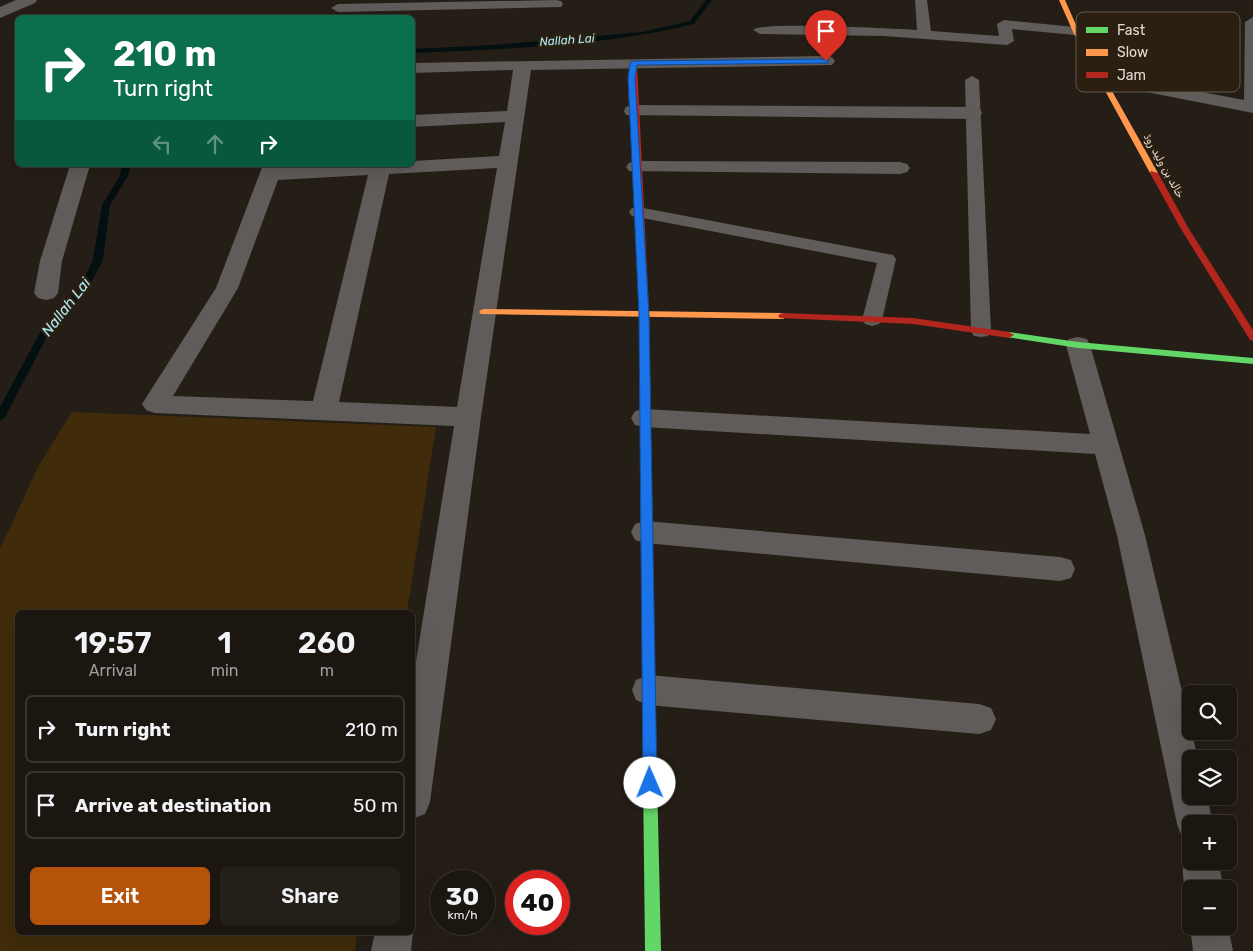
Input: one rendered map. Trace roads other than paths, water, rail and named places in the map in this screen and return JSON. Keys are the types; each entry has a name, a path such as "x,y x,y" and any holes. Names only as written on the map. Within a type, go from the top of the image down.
{"street":[{"path":"0,13 29,0"},
{"name":"خالد بن ولید روڈ","path":"1062,0 1075,31"},
{"path":"1174,92 1253,107 1252,22"},
{"path":"415,68 826,61"},
{"path":"633,63 633,111 644,315 653,951"},
{"path":"415,781 468,417 523,65"},
{"name":"خالد بن ولید روڈ","path":"1109,92 1185,229 1253,338"},
{"path":"633,111 973,113"},
{"path":"415,121 514,116"},
{"path":"415,166 507,162"},
{"path":"46,293 51,261 79,167"},
{"path":"401,167 271,169 227,288 155,404 468,417"},
{"path":"636,167 900,168"},
{"path":"324,411 380,168"},
{"path":"484,312 644,315 717,314 914,321 1078,345 1253,361"},
{"path":"1078,345 1131,534 1193,815"},
{"path":"644,418 1106,445"},
{"path":"646,532 1060,569"},
{"path":"648,690 978,719"},
{"path":"391,951 394,935"},
{"path":"1210,935 1213,951"}],"lane":[{"path":"921,0 924,33"},
{"path":"337,9 556,4"},
{"path":"760,30 924,33 1007,40 1004,24 1075,31"},
{"path":"972,80 981,331"},
{"path":"638,212 887,259 872,320"}],"waterway":[{"name":"Nallah Lai","path":"415,51 494,47 642,34 692,23 709,0"},
{"name":"Nallah Lai","path":"0,417 46,329 86,284 98,260 106,205 124,176 126,167"}]}
